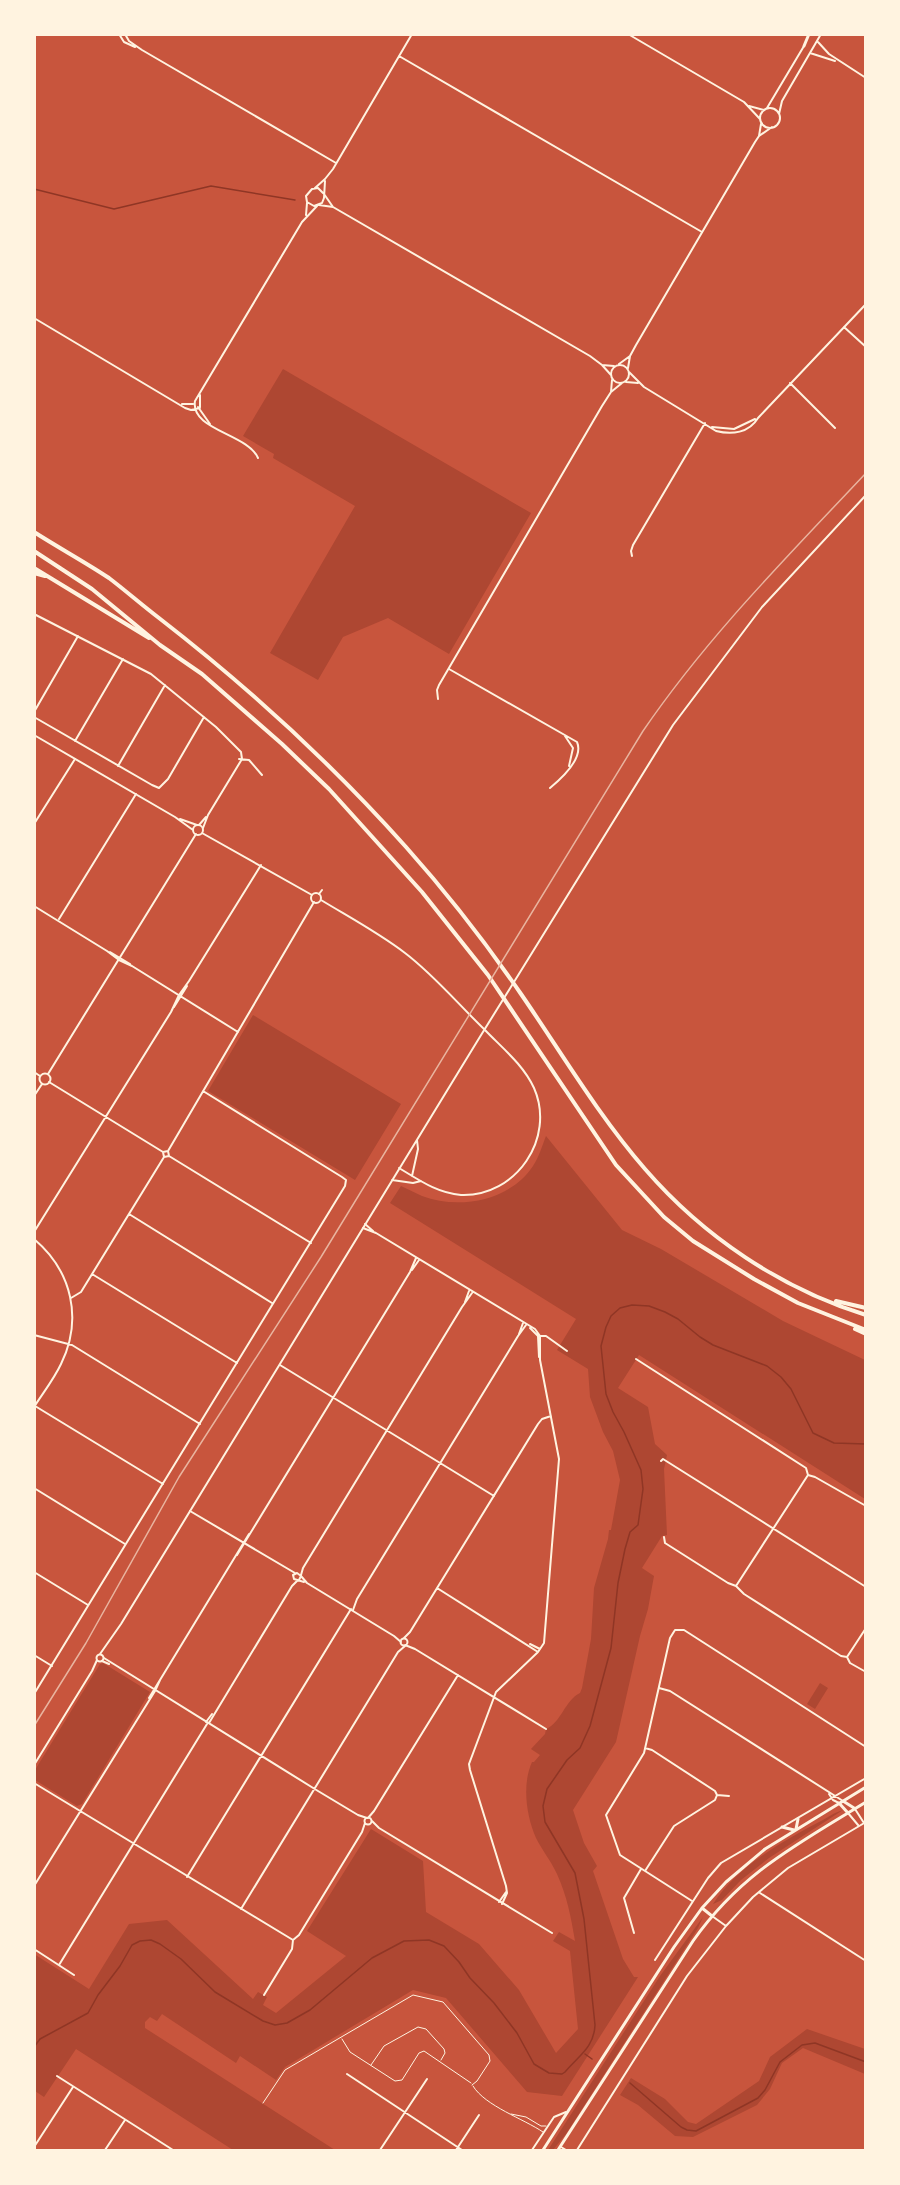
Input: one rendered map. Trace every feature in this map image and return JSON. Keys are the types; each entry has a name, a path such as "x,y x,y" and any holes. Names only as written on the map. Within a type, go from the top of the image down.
{"highway":[{"path":"34,532 109,579 271,711 340,777 407,848 497,960 626,1145 673,1199 697,1221 741,1254 779,1277 812,1294 866,1315"},
{"path":"34,551 92,589 160,645"},
{"path":"34,568 160,645 201,674 241,707 328,789 422,892 488,975 616,1165 664,1217 693,1241 730,1265 798,1303 866,1332"},
{"path":"34,573 49,576"},
{"path":"812,1294 866,1308"}],"main road":[{"path":"804,46 809,34"},
{"path":"543,2151 678,1940 702,1908 739,1870 765,1849 866,1787"},
{"path":"843,1801 855,1809"},
{"path":"560,2149 677,1966 712,1916 737,1889 762,1868 866,1802"},
{"path":"839,1803 848,1813"},
{"path":"795,1830 798,1819"},
{"path":"782,1827 795,1830"},
{"path":"702,1908 712,1916"}],"street":[{"path":"119,34 120,39 128,44 138,47 336,163"},
{"path":"125,34 138,47"},
{"path":"306,215 307,193 325,179 336,163 412,34"},
{"path":"627,34 749,106 765,126 772,127"},
{"path":"759,136 779,121 782,101 821,34"},
{"path":"818,41 825,51 840,63 866,78"},
{"path":"610,392 612,370 630,356 759,136 761,120 766,109 804,46"},
{"path":"810,53 840,63"},
{"path":"399,56 702,232"},
{"path":"749,106 775,110 779,114"},
{"path":"258,458 249,447 201,419 195,407 196,398 200,395 306,215 324,201 325,179"},
{"path":"315,188 333,207 602,365 612,377 623,382 638,383"},
{"path":"307,202 312,206 333,207"},
{"path":"602,365 618,365 629,371 638,383 712,427 734,429 758,418 866,304"},
{"path":"34,318 188,409 195,407"},
{"path":"844,327 866,347"},
{"path":"438,699 437,690 610,392 628,378 630,356"},
{"path":"790,384 835,428"},
{"path":"200,395 200,408 210,424"},
{"path":"182,404 200,408"},
{"path":"632,556 633,545 705,423"},
{"path":"34,1765 101,1659 499,1005 688,703 762,606 866,495"},
{"path":"34,614 151,674 204,717 236,747 241,759 251,763 262,775"},
{"path":"34,712 78,636"},
{"path":"75,741 123,659"},
{"path":"449,669 565,736 573,748 568,768 560,781 550,788"},
{"path":"118,766 165,685"},
{"path":"34,717 152,785 161,787 204,717"},
{"path":"34,735 175,817 196,834"},
{"path":"34,824 75,759"},
{"path":"40,1076 48,1074 196,834 203,831 208,815 241,759"},
{"path":"58,920 136,794"},
{"path":"193,830 208,815"},
{"path":"175,817 198,825 203,831 312,896 315,902"},
{"path":"34,1232 261,866"},
{"path":"312,896 315,893 319,894 322,890"},
{"path":"319,894 321,900 405,953 519,1065 534,1089 540,1117 540,1130 531,1155 515,1175 505,1183 484,1193 462,1195 421,1182 399,1168"},
{"path":"169,1156 168,1151 315,902 321,900"},
{"path":"34,906 238,1032"},
{"path":"34,1072 40,1076 42,1083"},
{"path":"48,1074 50,1082"},
{"path":"42,1083 50,1082 163,1152 168,1151"},
{"path":"34,1096 42,1083"},
{"path":"34,1694 345,1186 346,1180 203,1091"},
{"path":"412,1176 418,1149 417,1139"},
{"path":"71,1298 81,1292 164,1157 163,1152"},
{"path":"164,1157 169,1156 311,1243"},
{"path":"392,1180 421,1182"},
{"path":"129,1214 273,1304"},
{"path":"364,1226 526,1325 539,1336 546,1336 567,1351"},
{"path":"34,1239 55,1259 67,1282 73,1319 69,1344 61,1364 35,1406 163,1484"},
{"path":"34,1886 418,1259"},
{"path":"92,1274 237,1364"},
{"path":"291,1586 298,1580 303,1568 471,1292"},
{"path":"187,1877 526,1325"},
{"path":"34,1335 69,1344 200,1424"},
{"path":"501,1903 507,1889 469,1767 496,1692 539,1651 544,1635 559,1459 537,1349 539,1336"},
{"path":"636,1359 806,1468 808,1475 736,1586"},
{"path":"280,1365 494,1496"},
{"path":"241,1909 398,1652 401,1643 405,1640 538,1424 542,1419 551,1416"},
{"path":"661,1461 663,1459 866,1587"},
{"path":"808,1475 866,1506"},
{"path":"34,1488 125,1544"},
{"path":"190,1511 289,1572 301,1575"},
{"path":"664,1537 665,1543 736,1586 744,1594 841,1656 847,1657"},
{"path":"60,1965 291,1586 295,1575 303,1568"},
{"path":"34,1572 88,1605"},
{"path":"295,1575 298,1580 307,1583 394,1636 405,1640 415,1649"},
{"path":"301,1575 307,1583"},
{"path":"437,1588 539,1651"},
{"path":"847,1657 866,1628"},
{"path":"692,1901 620,1855 606,1815 645,1748 670,1638 675,1630 684,1630 866,1747"},
{"path":"394,1636 401,1643 415,1649 546,1729"},
{"path":"398,1652 405,1645 405,1640"},
{"path":"34,1655 52,1665"},
{"path":"847,1657 850,1663 866,1672"},
{"path":"101,1659 314,1789 372,1821 379,1828 552,1933"},
{"path":"362,1832 364,1822 374,1811 458,1675"},
{"path":"659,1688 670,1691 829,1794 839,1803"},
{"path":"645,1748 652,1750 715,1791 717,1795"},
{"path":"655,1960 692,1901 722,1863 866,1778"},
{"path":"35,1784 293,1940"},
{"path":"717,1795 729,1796"},
{"path":"634,1933 624,1898 674,1826 716,1800 717,1795"},
{"path":"833,1797 843,1801"},
{"path":"577,2151 687,1976 726,1926 753,1897 789,1868 865,1822 855,1809"},
{"path":"264,1995 292,1949 293,1940 299,1935 362,1832 372,1821 374,1811"},
{"path":"848,1813 858,1825"},
{"path":"358,1815 364,1822 379,1828"},
{"path":"760,1893 866,1961"},
{"path":"712,1916 726,1926"},
{"path":"34,1949 74,1975"},
{"path":"347,2074 462,2151"},
{"path":"57,2076 173,2151"},
{"path":"380,2151 427,2079"},
{"path":"34,2147 73,2086"},
{"path":"532,2151 546,2126 557,2115 569,2111"},
{"path":"457,2149 479,2115"},
{"path":"105,2151 125,2120"},
{"path":"560,2149 566,2151"}],"lane":[{"path":"263,2103 285,2070 411,1995 440,2001 491,2058 472,2085"},
{"path":"371,2066 386,2045 418,2027 428,2031 444,2049 445,2053 440,2062"},
{"path":"341,2037 349,2050 397,2082 402,2080 419,2053 424,2051 472,2085 478,2093 509,2114 530,2123 543,2132"},
{"path":"509,2114 526,2117 541,2126 546,2126"}],"shaded area":[{"path":"283,369 531,513 449,654 388,618 343,637 318,680 270,653 355,506 273,458 274,454 243,436"},
{"path":"253,1015 401,1104 355,1180 208,1091"},
{"path":"546,1136 622,1230 661,1249 783,1321 865,1360 865,1499 639,1355 618,1388 648,1407 655,1444 667,1455 664,1469 667,1535 662,1536 642,1568 654,1576 616,1742 573,1810 584,1843 597,1866 593,1871 623,1959 634,1977 638,1977 562,2096 527,2092 446,1998 413,1990 285,2067 276,2080 240,2056 236,2063 162,2014 157,2021 150,2017 145,2022 145,2028 335,2150 233,2150 76,2049 44,2097 35,2091 34,1954 89,1989 129,1924 167,1920 253,1999 258,1992 267,1997 263,2005 276,2013 346,1956 307,1931 371,1829 423,1861 426,1912 479,1944 519,1990 556,2053 578,2029 570,1951 553,1941 559,1932 575,1941 570,1915 557,1874 533,1829 526,1790 532,1762 540,1755 531,1749 545,1734 546,1729 556,1722 582,1688 591,1639 594,1588 609,1530 611,1530 620,1480 613,1451 590,1397 588,1369 557,1350 576,1319 390,1203 401,1186 422,1196 452,1202 467,1202 498,1195 523,1178 533,1166"},
{"path":"103,1663 150,1692 82,1804 77,1806 35,1780 35,1770 100,1664"},
{"path":"820,1683 828,1688 815,1709 807,1704"},
{"path":"843,1810 769,1858 741,1880 722,1900 713,1904 734,1878 747,1867 790,1838"},
{"path":"703,1917 566,2134 553,2150 548,2150 660,1976"},
{"path":"807,2029 865,2049 865,2074 803,2048 782,2063 770,2089 757,2105 693,2137 675,2136 638,2105 620,2095 631,2078 665,2099 688,2122 696,2124 759,2081 770,2057"}],"waterway":[{"path":"34,189 114,209 211,186 295,200"},
{"path":"34,2047 40,2039 88,2013 132,1945 140,1941 151,1940 160,1944 181,1959 215,1992 263,2021 275,2025 287,2023 310,2010 372,1958 404,1941 429,1940 444,1946 494,2003 517,2033 534,2064 549,2073 562,2074 565,2072 592,2040 595,2025 584,1919 575,1873 545,1822 543,1806 547,1789 567,1760 580,1748 590,1726 611,1648 618,1583 625,1549 630,1532 638,1525 643,1489 641,1470 606,1394 601,1346 611,1316 620,1308 632,1305 649,1306 665,1312 713,1345 767,1366 781,1377 791,1389 813,1433 834,1443 866,1444"},
{"path":"630,2083 681,2127 696,2131 758,2098 765,2090 780,2062 802,2045 815,2043 866,2062"},
{"path":"585,2054 592,2059"}],"railway":[{"path":"34,1726 86,1643 179,1477 321,1257 643,731 694,662 778,566 866,473"}]}
